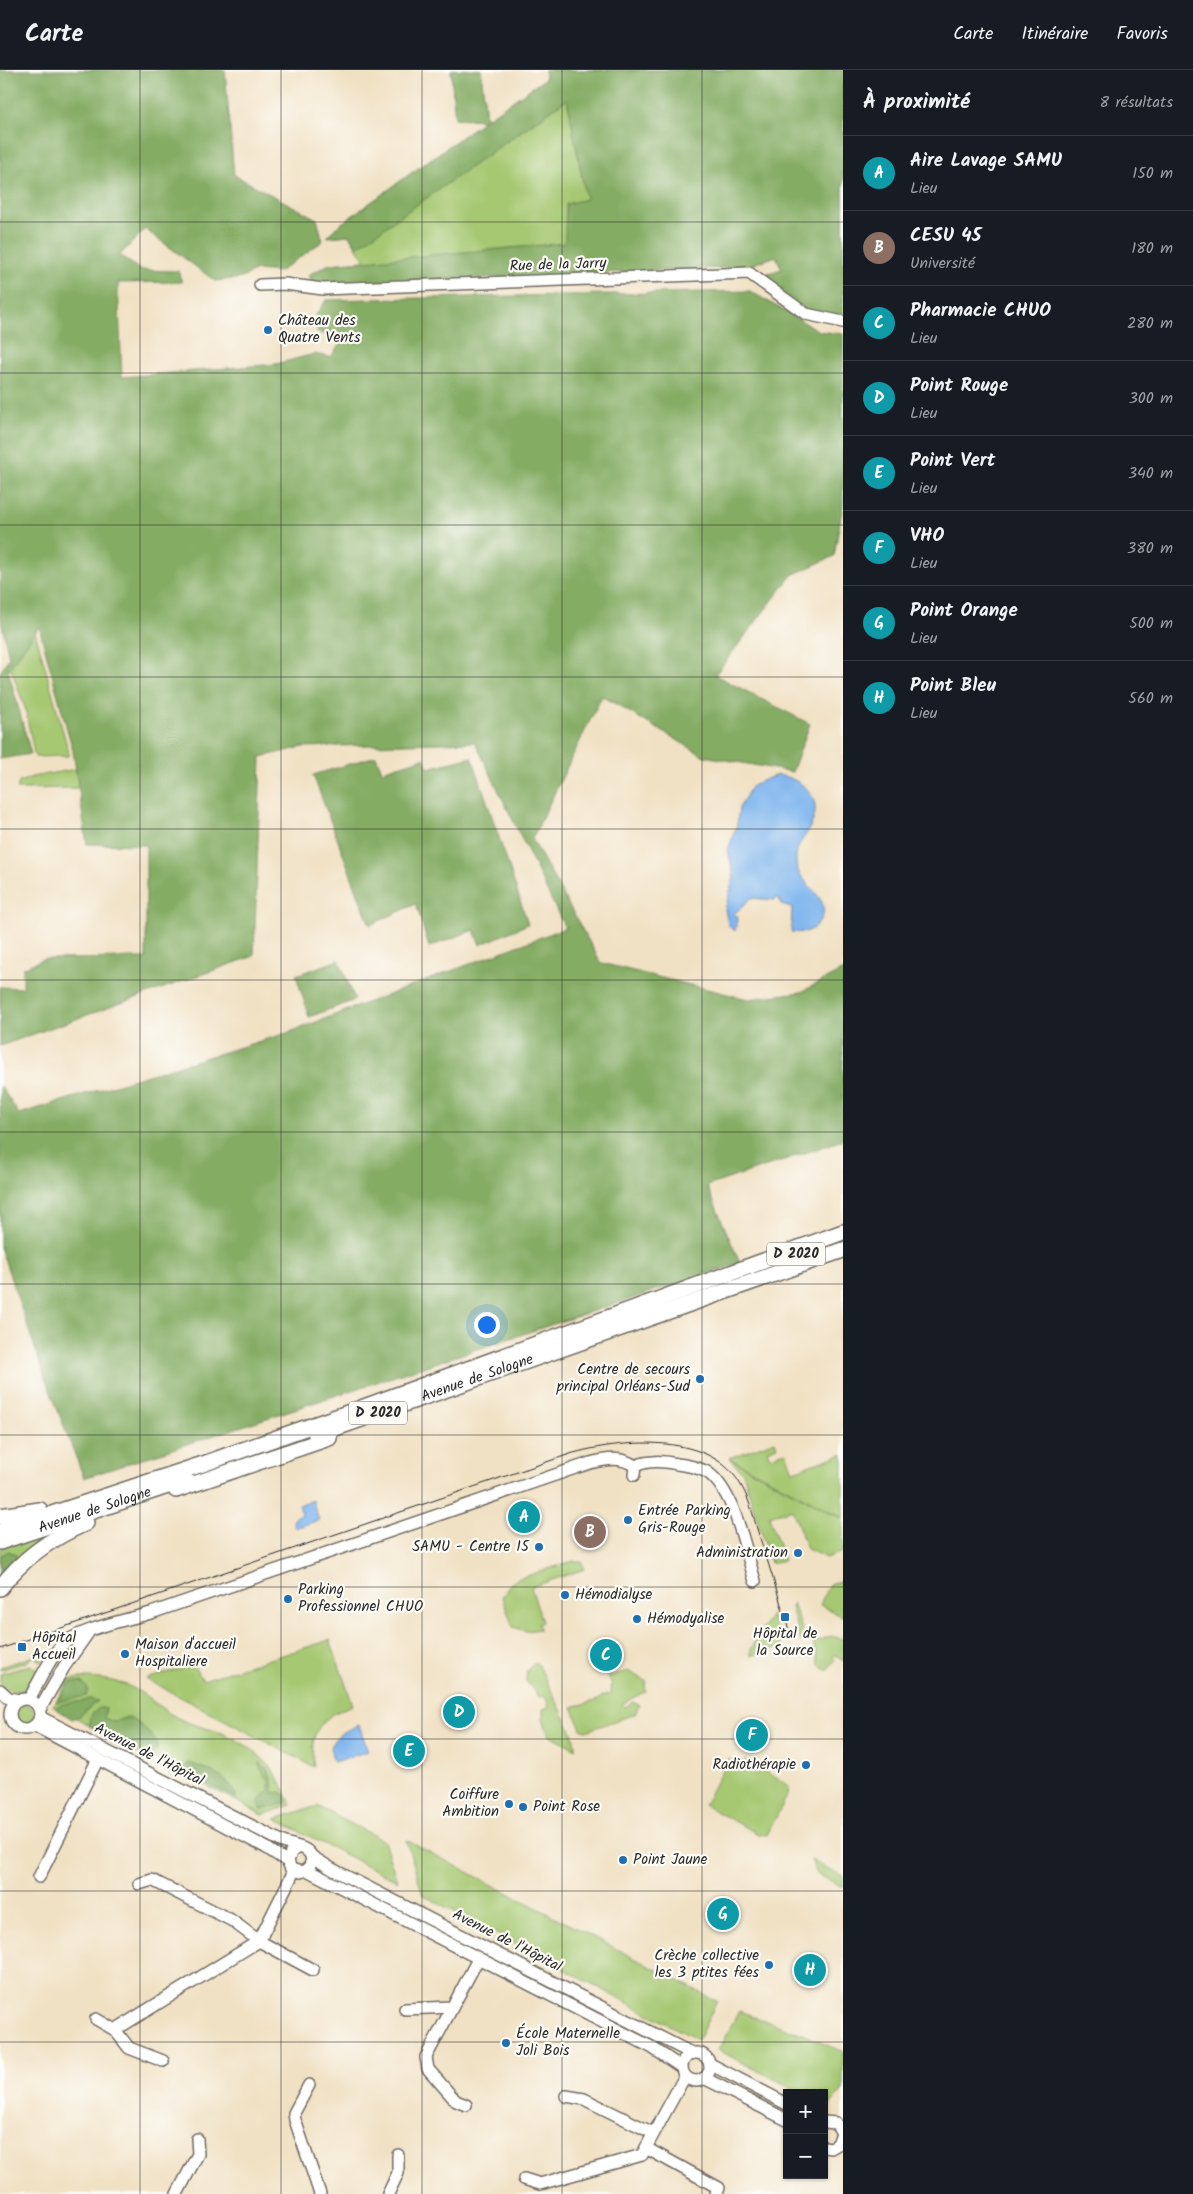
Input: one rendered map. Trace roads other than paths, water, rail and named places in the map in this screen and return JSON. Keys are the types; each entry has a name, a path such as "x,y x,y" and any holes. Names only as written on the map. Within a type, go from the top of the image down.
{"main road":[{"path":"667,1298 843,1232"},
{"name":"D 2020","path":"0,1531 325,1421 667,1298 843,1238"},
{"name":"D 2020","path":"754,1280 843,1250"},
{"path":"754,1280 843,1254"},
{"name":"Avenue de Sologne","path":"0,1542 453,1387 754,1280"},
{"path":"0,1588 29,1558 56,1538 100,1517 380,1422 453,1387"},
{"path":"0,1516 36,1511 157,1478"}],"street":[{"name":"Rue de la Jarry","path":"260,286 285,284 323,289 749,273 806,314 843,322"},
{"path":"10,1716 12,1706 24,1700 60,1647 67,1641 590,1463 622,1459 635,1470 651,1461 680,1464 706,1472 721,1486 730,1503 755,1581"},
{"path":"0,1706 10,1716 13,1724 21,1729 38,1718 64,1667 89,1632"},
{"path":"54,1657 64,1667"},
{"path":"0,1690 9,1698 24,1700 38,1718"},
{"name":"Avenue de l'Hôpital","path":"38,1718 98,1759 265,1847 291,1866"},
{"name":"Avenue de l'Hôpital","path":"38,1718 298,1848"},
{"path":"39,1876 98,1759"},
{"path":"115,2030 259,1941 291,1866 289,1855 298,1848 307,1850 311,1863 307,1870 300,1872 291,1866"},
{"name":"Avenue de l'Hôpital","path":"310,1856 690,2053"},
{"name":"Avenue de l'Hôpital","path":"307,1870 651,2047 683,2072"},
{"path":"139,1884 152,1880 231,1920 259,1941 313,1970"},
{"path":"475,1942 477,1958"},
{"path":"466,2104 456,2100 428,2069 426,2057 477,1958 490,1950"},
{"path":"405,2009 452,2007"},
{"path":"96,2019 115,2030 129,2048 163,2061"},
{"path":"524,2179 540,2184 642,2155 683,2072 684,2059 690,2053 703,2054 710,2064 783,2102"},
{"path":"683,2072 696,2081 704,2078 709,2072 710,2064"},
{"path":"704,2078 783,2118"},
{"path":"309,2085 294,2113 320,2194"},
{"path":"566,2096 584,2100 653,2134"},
{"path":"828,2122 836,2123 842,2133 840,2141 834,2148"},
{"path":"177,2194 198,2154 197,2139"},
{"path":"646,2148 719,2188 716,2194"},
{"path":"388,2194 398,2174 398,2155"}],"water":[{"path":"777,775 795,780 809,791 813,798 815,815 798,846 796,863 798,871 821,900 824,908 822,917 816,926 810,930 791,932 792,908 784,906 777,897 775,900 751,898 734,914 738,917 735,931 728,925 725,909 734,877 728,850 737,825 739,808 751,787"},
{"path":"312,1500 319,1520 295,1528 293,1522 295,1517 302,1514 299,1505"},
{"path":"359,1725 368,1751 334,1762 331,1748 333,1742 347,1730"}],"tram line":[{"path":"0,1649 570,1454 613,1445 637,1443 684,1447 706,1454 725,1466 739,1482 750,1506 791,1637"}],"place":[{"name":"Château des Quatre Vents","path":"268,330"},
{"name":"Centre de secours principal Orléans-Sud","path":"700,1379"},
{"name":"Aire Lavage SAMU","path":"524,1517"},
{"name":"Entrée Parking Gris-Rouge","path":"628,1520"},
{"name":"CESU 45","path":"590,1532"},
{"name":"SAMU - Centre 15","path":"539,1547"},
{"name":"Administration","path":"798,1553"},
{"name":"Hémodialyse","path":"565,1595"},
{"name":"Parking Professionnel CHUO","path":"288,1599"},
{"name":"Hôpital de la Source","path":"785,1617"},
{"name":"Hémodyalise","path":"637,1619"},
{"name":"Hôpital Accueil","path":"22,1647"},
{"name":"Maison d'accueil Hospitaliere","path":"125,1654"},
{"name":"Pharmacie CHUO","path":"606,1655"},
{"name":"Point Rouge","path":"459,1712"},
{"name":"VHO","path":"752,1735"},
{"name":"Point Vert","path":"409,1751"},
{"name":"Radiothérapie","path":"806,1765"},
{"name":"Coiffure Ambition","path":"509,1804"},
{"name":"Point Rose","path":"523,1807"},
{"name":"Point Jaune","path":"623,1860"},
{"name":"Point Orange","path":"723,1914"},
{"name":"Crèche collective les 3 ptites fées","path":"769,1965"},
{"name":"Point Bleu","path":"810,1970"},
{"name":"École Maternelle Joli Bois","path":"506,2043"}]}
